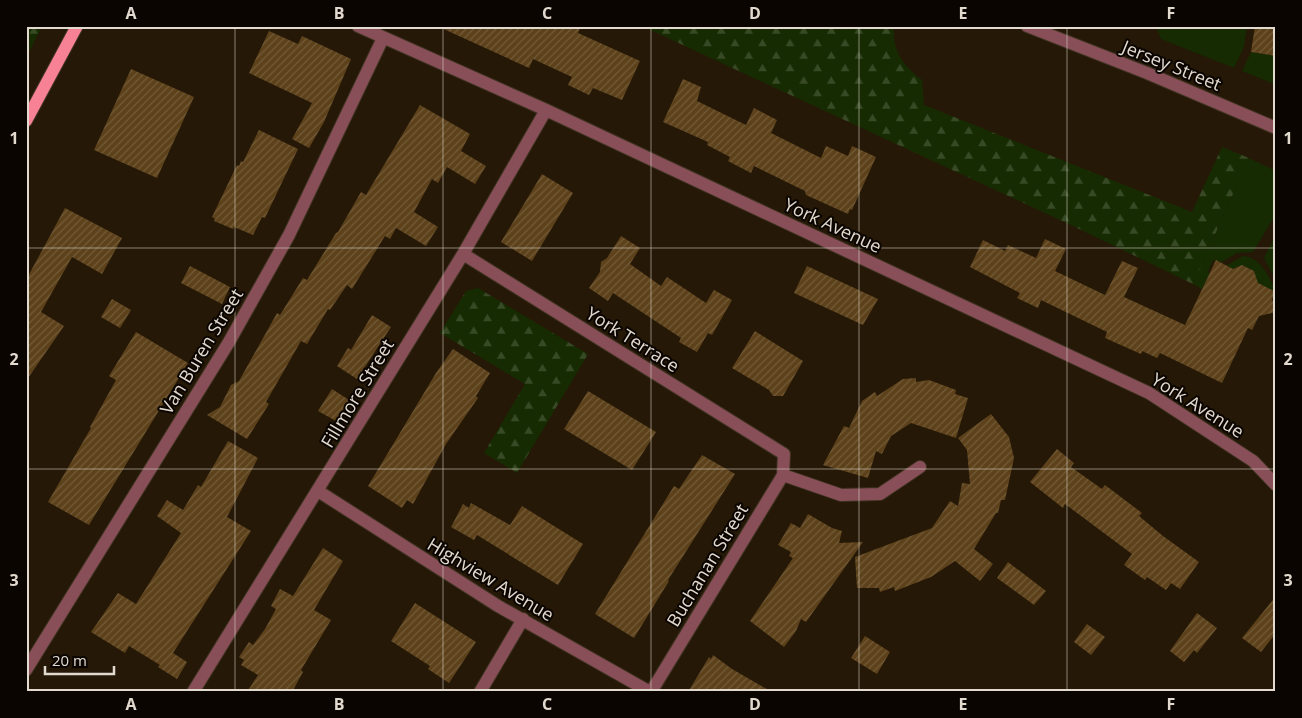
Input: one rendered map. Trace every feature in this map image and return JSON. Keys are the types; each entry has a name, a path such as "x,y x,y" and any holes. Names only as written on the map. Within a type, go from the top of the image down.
{"main road":[{"path":"26,121 77,26"}],"street":[{"name":"York Avenue","path":"358,26 546,110 1149,394 1253,461 1276,486"},
{"name":"Jersey Street","path":"1027,26 1147,73 1276,128"},
{"name":"Van Buren Street","path":"26,670 229,342 289,235 383,38"},
{"name":"Fillmore Street","path":"193,692 463,254 546,110"},
{"name":"York Terrace","path":"463,254 784,454"},
{"name":"Buchanan Street","path":"650,692 783,475 784,454"},
{"path":"783,475 841,495 880,494 920,467"},
{"name":"Highview Avenue","path":"318,491 523,619 650,692"},
{"path":"480,692 523,619"}],"green space":[{"path":"26,26 42,26 26,58"},
{"path":"642,26 894,26 895,43 900,57 909,69 922,80 924,105 1192,212 1222,147 1249,158 1193,284 1075,227"},
{"path":"1156,26 1247,26 1244,47 1234,68 1161,39"},
{"path":"1251,52 1276,56 1276,85 1242,71"},
{"path":"1249,158 1276,171 1276,214 1253,252 1237,253 1222,262 1213,260 1208,272 1217,277 1206,281 1202,289 1193,284"},
{"path":"1276,234 1276,280 1264,258"},
{"path":"1243,256 1254,260 1264,269 1276,292 1256,282 1254,271 1242,265 1234,268 1231,274 1224,271 1226,266"},
{"path":"478,288 588,354 517,473 484,453 525,384 440,333 466,291"}],"building":[{"path":"437,26 581,26 578,33 640,61 622,100 593,88 589,95 568,85 572,77 533,59 529,68"},
{"path":"1255,26 1276,26 1276,56 1251,52"},
{"path":"269,31 298,44 302,36 351,59 324,122 309,148 292,139 312,103 249,73"},
{"path":"131,69 194,97 157,178 94,150"},
{"path":"683,79 701,87 697,101 746,125 754,108 777,120 771,133 821,158 826,146 848,156 852,146 876,157 852,210 850,209 848,214 806,195 805,191 754,166 751,173 728,161 730,157 707,145 708,142 663,122"},
{"path":"420,105 470,134 461,151 486,166 475,184 447,167 438,183 432,179 414,212 438,227 426,246 396,228 390,239 385,236 352,289 347,285 330,310 328,309 307,344 301,341 266,402 269,404 247,439 207,415 220,407 231,385 239,381 277,313 280,315 303,278 307,280 361,192 366,195"},
{"path":"259,130 298,149 265,218 262,217 253,235 214,221 215,219 212,217 237,165 239,166 241,161 243,162"},
{"path":"542,174 573,193 532,261 501,242"},
{"path":"65,208 122,238 102,274 72,257 41,312 64,326 26,381 26,280"},
{"path":"621,236 640,248 630,264 661,286 667,277 706,303 714,290 732,300 712,335 708,333 697,352 679,342 681,338 613,293 608,301 589,288 600,272 601,262 607,258"},
{"path":"1045,239 1066,249 1055,271 1105,295 1122,261 1138,268 1124,297 1185,325 1216,260 1233,269 1242,265 1254,271 1258,283 1276,292 1272,299 1276,312 1259,316 1252,330 1248,328 1222,383 1160,353 1157,358 1142,351 1141,354 1105,338 1107,332 1041,300 1038,308 1017,298 1020,293 970,267 983,240 1005,251 1008,245 1036,258"},
{"path":"190,266 230,287 222,304 181,283"},
{"path":"807,266 878,299 863,325 794,293"},
{"path":"112,299 131,310 120,328 101,317"},
{"path":"372,315 391,327 357,379 337,366 348,348 351,350"},
{"path":"755,331 803,361 783,396 773,396 769,390 732,368"},
{"path":"136,332 188,363 89,525 48,502 91,428 116,380 109,376"},
{"path":"453,349 490,373 476,396 478,398 446,444 413,504 407,500 402,508 368,486 436,373"},
{"path":"916,378 916,382 929,380 956,390 955,394 968,398 956,438 911,423 891,436 882,454 876,451 868,478 823,465 844,426 849,428 862,401 875,392 877,396 903,379"},
{"path":"332,389 349,400 336,421 318,411"},
{"path":"588,391 656,432 632,470 564,429"},
{"path":"991,414 1009,437 1014,458 1005,500 1001,500 998,513 996,513 974,549 993,564 980,581 955,561 931,577 895,591 894,587 880,592 879,588 857,588 855,557 932,528 950,501 958,506 962,483 970,484 967,450 958,438"},
{"path":"228,441 258,458 227,517 251,531 173,653 187,662 177,679 158,667 160,665 129,646 125,653 91,632 118,593 136,604 181,533 157,516 167,500 183,510 198,485 201,487"},
{"path":"1057,449 1074,463 1071,467 1102,489 1105,485 1142,513 1139,516 1163,536 1199,562 1180,589 1171,583 1166,590 1147,577 1145,580 1124,565 1132,554 1065,504 1063,508 1030,482"},
{"path":"702,455 735,474 634,638 595,614 674,486 679,489"},
{"path":"471,503 510,525 522,506 583,544 558,585 477,535 474,540 451,527 463,504 469,508"},
{"path":"808,514 832,528 842,531 839,543 863,542 806,622 801,619 796,631 784,647 750,621 793,558 789,556 791,552 778,545 791,523 800,528"},
{"path":"323,548 343,561 314,610 331,620 301,670 303,672 292,692 247,692 258,675 241,665 244,660 239,657 249,642 253,645 265,629 276,609 271,606 280,589 293,596"},
{"path":"1008,562 1046,591 1034,605 997,578"},
{"path":"1276,596 1276,633 1261,652 1242,638"},
{"path":"415,603 476,642 449,683 428,669 430,666 391,641"},
{"path":"1197,613 1217,628 1197,653 1194,650 1184,662 1170,651"},
{"path":"1087,624 1105,637 1091,655 1074,642"},
{"path":"865,636 890,652 877,674 851,658"},
{"path":"713,655 732,669 772,692 688,692 709,657 711,659"}]}
